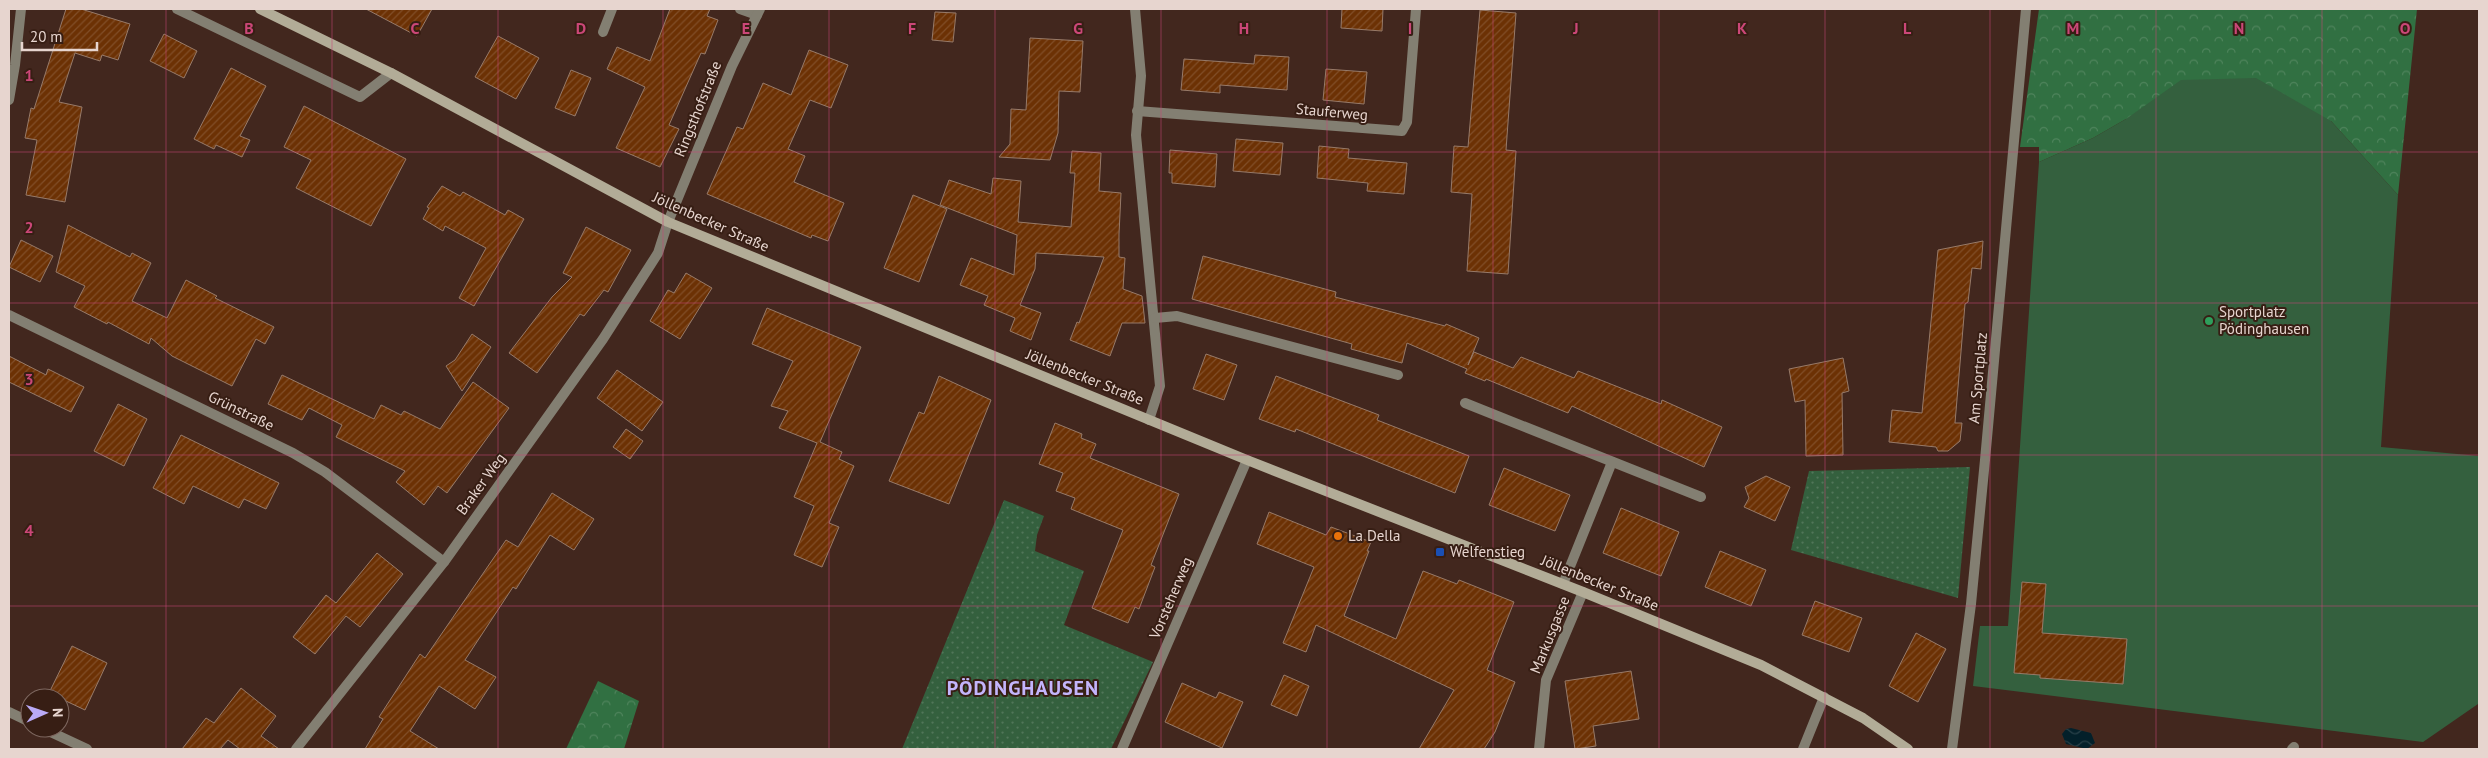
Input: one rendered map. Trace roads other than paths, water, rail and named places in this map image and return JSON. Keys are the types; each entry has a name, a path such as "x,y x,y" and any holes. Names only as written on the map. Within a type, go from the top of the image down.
{"main road":[{"name":"Jöllenbecker Straße","path":"260,9 391,73 668,222 1247,460 1563,584 1761,665 1863,718 1908,749"}],"street":[{"path":"9,100 21,9"},
{"path":"177,9 360,97 391,73"},
{"path":"603,32 612,9"},
{"path":"740,9 758,12"},
{"path":"1134,9 1141,76 1136,136 1155,318 1160,386 1149,420"},
{"name":"Stauferweg","path":"1137,111 1402,131 1407,122 1416,9"},
{"name":"Am Sportplatz","path":"1952,749 1971,604 1986,460 2026,9"},
{"name":"Ringsthofstraße","path":"668,222 732,66 758,12"},
{"name":"Braker Weg","path":"296,749 444,562 604,339 658,253 668,222"},
{"name":"Grünstraße","path":"9,315 292,453 325,472 444,562"},
{"path":"1155,318 1177,316 1398,375"},
{"path":"1465,403 1701,497"},
{"name":"Vorsteherweg","path":"1122,749 1247,460"},
{"path":"1563,584 1612,462"},
{"name":"Markusgasse","path":"1539,749 1546,680 1583,592"},
{"path":"1803,749 1824,697"},
{"path":"63,738 87,749"}],"water":[{"path":"2071,728 2091,733 2095,743 2087,749 2066,744 2062,734 2066,729"}],"place":[{"name":"Sportplatz Pödinghausen","path":"2209,321"},
{"name":"La Della","path":"1338,536"},
{"name":"Welfenstieg","path":"1440,552"}],"district":[{"name":"PÖDINGHAUSEN","path":"1023,688"}]}
